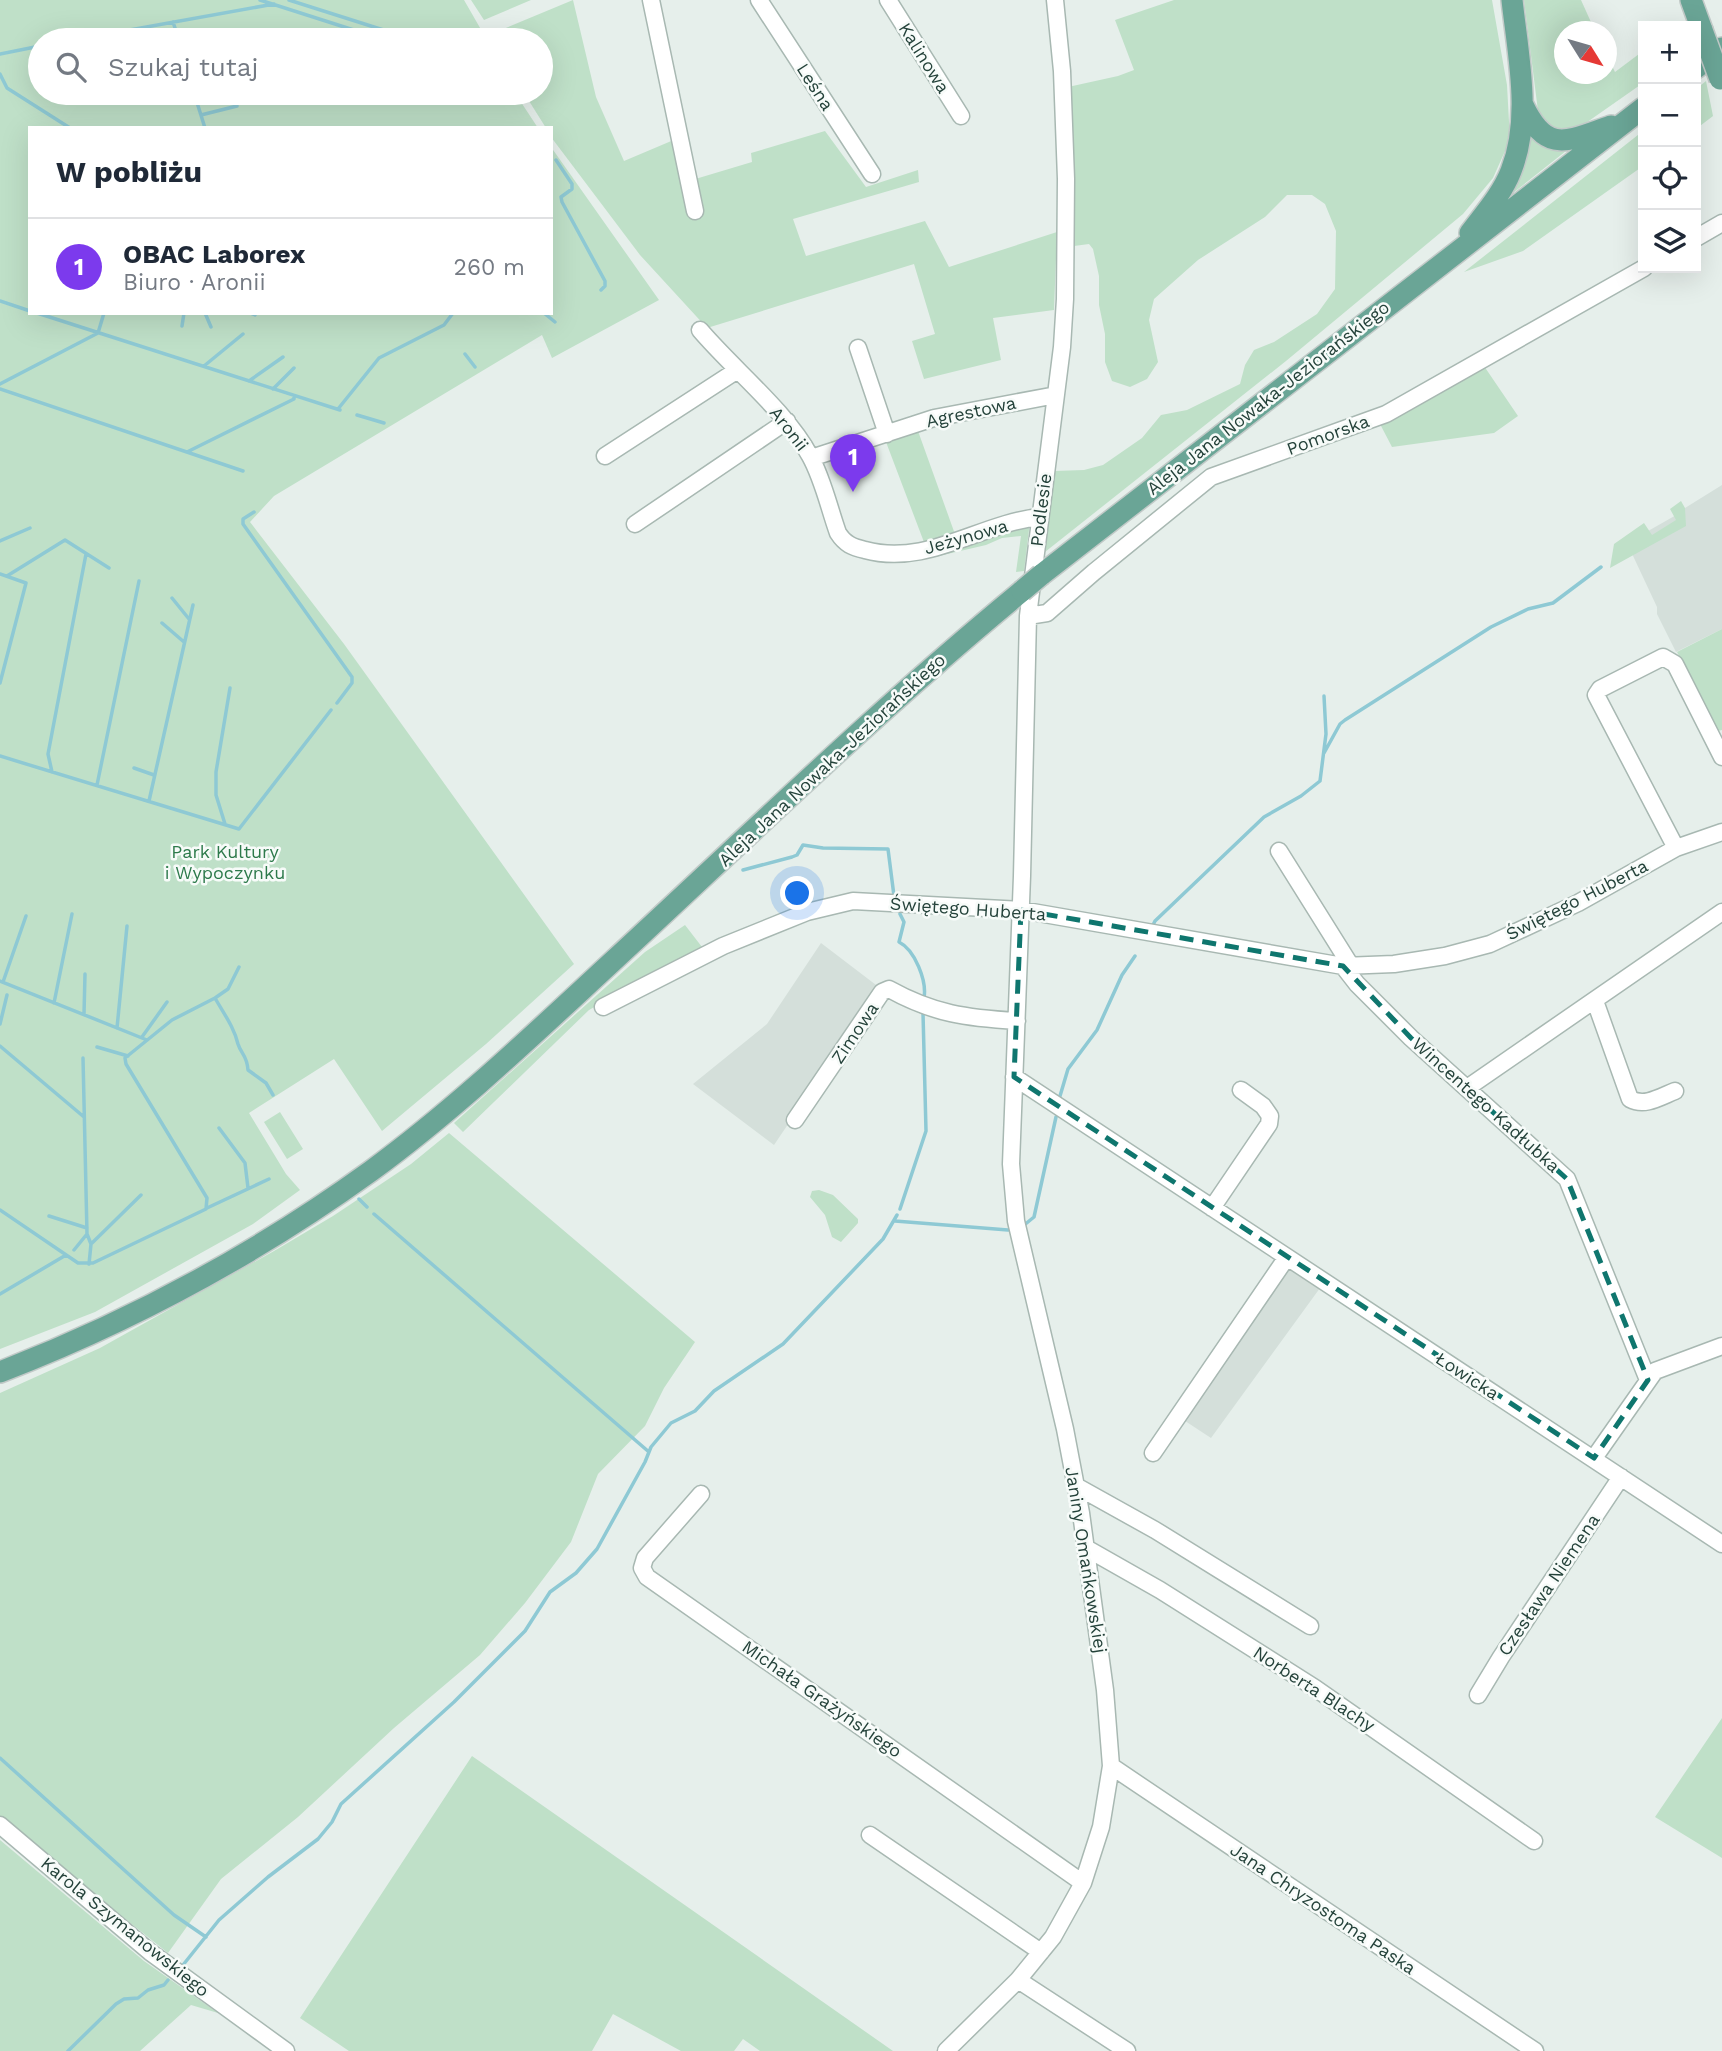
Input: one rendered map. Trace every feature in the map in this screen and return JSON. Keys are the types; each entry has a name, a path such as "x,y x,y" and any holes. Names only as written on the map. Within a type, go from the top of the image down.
{"main road":[{"path":"1457,252 1501,191 1518,148 1522,104 1512,0"},
{"path":"1691,0 1721,81"},
{"path":"1701,64 1722,48"},
{"path":"1522,104 1538,131 1557,140 1573,139 1636,114"},
{"name":"Aleja Jana Nowaka-Jeziorańskiego","path":"0,1372 135,1313 213,1273 309,1213 405,1145 511,1056 930,669 1041,575 1636,114"}],"street":[{"path":"651,0 695,211"},
{"name":"Leśna","path":"759,0 872,174"},
{"name":"Podlesie","path":"1017,1021 1028,616 1056,396 1065,299 1066,194 1062,71 1055,0"},
{"name":"Kalinowa","path":"890,1 961,116"},
{"path":"1701,235 1722,223"},
{"name":"Pomorska","path":"1028,616 1047,613 1210,477 1386,414 1638,271"},
{"name":"Aronii","path":"699,330 787,421 811,458 838,533 850,546"},
{"path":"858,348 887,434"},
{"path":"605,456 736,371"},
{"name":"Agrestowa","path":"811,458 934,418 1056,396"},
{"path":"635,524 787,421"},
{"name":"Jeżynowa","path":"850,546 876,553 902,554 940,547 1018,521 1040,517"},
{"path":"1676,848 1596,695 1600,690 1663,657 1675,664 1722,757"},
{"name":"Świętego Huberta","path":"603,1007 723,946 828,905 853,901 1021,910 1347,966 1394,964 1445,957 1490,944 1578,903 1676,848 1722,832"},
{"path":"1279,851 1347,966"},
{"path":"1467,1088 1722,912"},
{"name":"Wincentego Kadłubka","path":"1347,966 1375,1002 1567,1179 1648,1380"},
{"name":"Zimowa","path":"795,1120 882,992 889,989 926,1008 949,1013 1017,1021"},
{"path":"1595,1001 1630,1099 1639,1103 1646,1102 1675,1091"},
{"name":"Janiny Omańkowskiej","path":"946,2051 1018,1980 1053,1937 1083,1883 1101,1827 1111,1766 1105,1690 1076,1486 1016,1222 1011,1164 1017,1021"},
{"name":"Łowicka","path":"1014,1077 1722,1544"},
{"path":"1212,1208 1269,1124 1270,1116 1263,1106 1241,1090"},
{"path":"1153,1454 1287,1258"},
{"path":"1594,1458 1656,1371 1722,1346"},
{"name":"Czesława Niemena","path":"1478,1695 1621,1477"},
{"path":"1076,1486 1154,1530 1310,1626"},
{"name":"Michała Grażyńskiego","path":"701,1494 645,1558 642,1568 647,1577 1083,1883"},
{"name":"Norberta Blachy","path":"1086,1548 1160,1590 1315,1688 1534,1841"},
{"name":"Jana Chryzostoma Paska","path":"1111,1766 1535,2051"},
{"name":"Karola Szymanowskiego","path":"0,1825 150,1952 286,2051"},
{"path":"870,1835 1041,1952"},
{"path":"1018,1980 1128,2051"}],"highlighted area":[{"path":"1021,910 1343,966 1411,1038 1567,1179 1648,1380 1594,1458 1014,1077"}],"shaded area":[{"path":"1722,485 1722,629 1676,652 1627,543"},
{"path":"821,943 880,988 774,1145 693,1084 767,1024"},
{"path":"1285,1265 1320,1288 1211,1438 1179,1417"}],"green space":[{"name":"Park Kultury i Wypoczynku","path":"0,0 464,0 480,28 28,28 28,105 523,105 537,126 28,126 28,315 553,315 553,150 659,300 552,358 542,335 274,496 250,522 344,644 574,964 486,1044 382,1131 334,1059 249,1113 286,1174 300,1190 253,1224 95,1312 0,1349"},
{"path":"471,0 531,0 484,20"},
{"path":"573,0 596,97 624,161 676,139 692,180 752,162 751,153 825,131 866,187 918,170 919,182 793,219 806,256 925,221 949,267 1057,232 1054,310 993,318 1001,360 924,379 912,341 935,334 914,264 707,328 640,255 553,140 553,126 545,126 532,105 553,105 553,28 506,28"},
{"path":"1174,0 1492,0 1507,85 1510,140 1493,178 1463,214 1286,361 1045,552 1054,471 1084,470 1103,465 1142,438 1161,415 1187,410 1240,384 1245,365 1254,350 1274,342 1317,314 1335,289 1336,231 1325,204 1312,195 1287,195 1265,217 1198,260 1154,299 1149,320 1158,362 1147,379 1130,387 1112,381 1105,362 1099,276 1093,249 1089,244 1074,246 1068,87 1134,70 1115,20"},
{"path":"1524,0 1581,0 1590,21 1554,21 1554,84 1617,84 1617,70 1638,55 1638,86 1583,125 1569,130 1548,129 1538,111"},
{"path":"1706,81 1713,116 1701,125 1701,85"},
{"path":"1528,134 1545,146 1566,151 1508,197"},
{"path":"1638,135 1638,170 1523,251 1464,272"},
{"path":"1484,366 1518,416 1494,433 1392,447 1380,424"},
{"path":"918,431 956,537 1031,513 1024,571 1016,572 1021,536 1002,538 986,545 930,558 886,442"},
{"path":"1681,501 1685,508 1686,526 1610,568 1614,544 1644,523 1652,535 1676,520 1670,509"},
{"path":"1722,629 1722,730 1718,731 1677,652"},
{"path":"685,925 702,947 589,1010 463,1132 454,1123 645,952"},
{"path":"280,1112 303,1149 287,1159 264,1122"},
{"path":"449,1133 695,1342 664,1388 645,1426 598,1474 571,1542 525,1603 480,1655 394,1728 298,1817 221,1879 168,1953 0,1819 0,1393 100,1348 274,1251 411,1164"},
{"path":"819,1190 833,1195 858,1219 858,1223 841,1242 832,1237 825,1215 810,1197 812,1191"},
{"path":"1722,1718 1722,1858 1655,1817"},
{"path":"472,1756 893,2051 760,2051 743,2039 734,2051 681,2051 613,2014 592,2051 349,2051 300,2018"},
{"path":"0,1840 144,1961 218,2013 191,2005 140,2051 0,2051"}],"waterway":[{"path":"260,0 348,28"},
{"path":"289,0 377,28"},
{"path":"141,28 274,4"},
{"path":"173,22 175,28"},
{"path":"0,54 28,48"},
{"path":"0,74 7,88 28,101"},
{"path":"34,105 67,126"},
{"path":"198,105 204,126"},
{"path":"201,115 237,106"},
{"path":"556,160 572,184 572,189 561,197 562,202 605,281 601,290"},
{"path":"0,301 28,310"},
{"path":"43,315 340,410"},
{"path":"0,384 98,333 103,315"},
{"path":"182,326 184,315"},
{"path":"206,315 211,327"},
{"path":"338,409 379,358 444,325 452,315"},
{"path":"546,315 555,322"},
{"path":"204,366 243,334"},
{"path":"465,354 475,367"},
{"path":"249,381 283,357"},
{"path":"273,389 294,368"},
{"path":"0,389 243,471"},
{"path":"187,452 294,399 294,396"},
{"path":"357,415 384,423"},
{"path":"254,512 243,519 243,524 352,677 352,683 337,703"},
{"path":"0,541 30,528"},
{"path":"7,576 65,540 109,568"},
{"path":"52,772 48,754 86,554"},
{"path":"1324,753 1345,720 1491,627 1528,609 1553,603 1601,567"},
{"path":"0,574 26,583 0,683"},
{"path":"97,785 139,581"},
{"path":"172,598 189,619"},
{"path":"149,801 193,605"},
{"path":"162,623 184,642"},
{"path":"225,824 216,795 216,772 230,688"},
{"path":"1152,927 1155,921 1264,817 1301,796 1320,781 1326,734 1324,696"},
{"path":"0,756 239,829 331,710"},
{"path":"134,768 154,775"},
{"path":"743,870 797,855 803,845 888,849 894,896"},
{"path":"54,1003 72,914"},
{"path":"900,914 904,922 899,942 910,952 919,967 924,983 924,998"},
{"path":"3,982 26,916"},
{"path":"117,1028 127,926"},
{"path":"1060,1096 1068,1069 1097,1030 1122,975 1135,956"},
{"path":"0,1210 78,1263 93,1263 206,1209 207,1198 126,1064 125,1058 172,1020 228,989 239,967"},
{"path":"84,1014 85,974"},
{"path":"0,981 147,1040"},
{"path":"0,1024 7,995"},
{"path":"215,998 234,1032 248,1070 266,1083 273,1095"},
{"path":"142,1037 167,1002"},
{"path":"900,1209 926,1131 923,1013"},
{"path":"0,1046 84,1117"},
{"path":"97,1047 128,1056"},
{"path":"83,1058 87,1234 91,1244 89,1264"},
{"path":"1023,1226 1034,1217 1056,1117"},
{"path":"219,1128 245,1163 248,1188"},
{"path":"207,1208 269,1179"},
{"path":"91,1244 141,1195"},
{"path":"359,1199 367,1207"},
{"path":"374,1214 649,1452"},
{"path":"183,1965 219,1920 268,1877 318,1839 332,1822 341,1804 454,1702 525,1631 550,1592 576,1573 597,1549 651,1447 671,1423 695,1411 714,1391 783,1344 883,1239 897,1215"},
{"path":"49,1216 87,1228"},
{"path":"895,1221 1008,1230"},
{"path":"74,1250 87,1234"},
{"path":"0,1294 66,1255"},
{"path":"0,1758 174,1915 206,1937"},
{"path":"68,2051 116,2004 124,1999 138,1998 148,1990 164,1985 168,1980"}],"place":[{"name":"OBAC Laborex","path":"853,492"}]}
